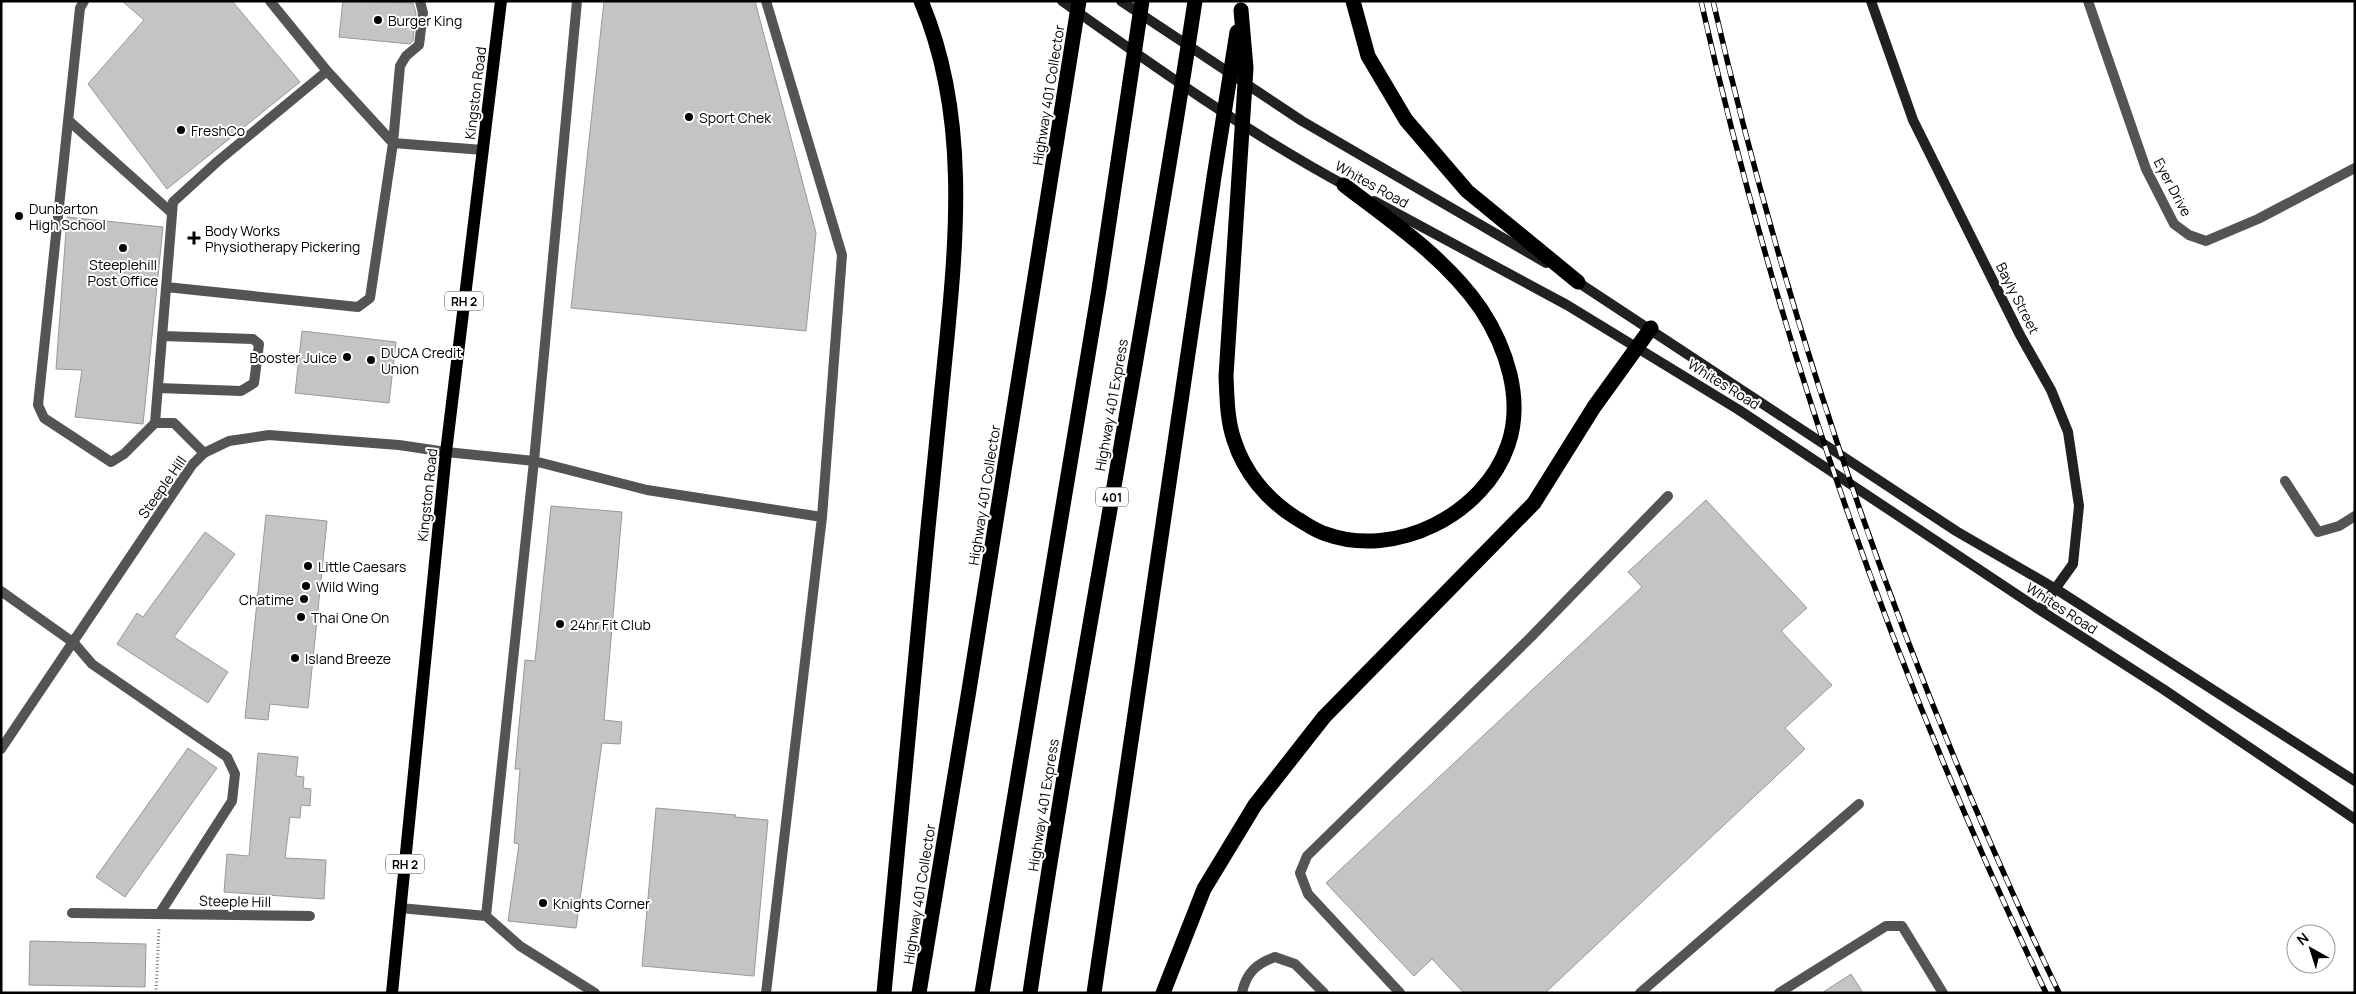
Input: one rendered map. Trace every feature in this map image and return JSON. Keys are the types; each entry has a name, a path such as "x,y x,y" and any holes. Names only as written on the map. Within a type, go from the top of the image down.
{"highway":[{"path":"884,993 909,719 950,312 956,204 951,110 945,72 921,1"},
{"name":"Highway 401 Express","path":"982,993 1099,289 1142,1"},
{"name":"Highway 401 Express","path":"1030,993 1055,825 1173,143 1195,1"},
{"path":"1353,1 1368,56 1406,120 1467,191 1578,282"},
{"name":"Highway 401 Collector","path":"919,993 971,680 1078,5"},
{"path":"1242,6 1246,68 1226,376 1233,440 1246,468 1264,492 1285,511 1325,534 1372,541 1417,533 1435,525 1451,515 1483,486 1508,444 1513,403 1512,381 1503,350 1481,310 1469,293 1424,247 1344,185"},
{"path":"1094,993 1214,177 1242,6"},
{"path":"1163,993 1204,889 1255,805 1324,716 1534,502 1594,407 1651,328"}],"main road":[{"name":"Kingston Road","path":"392,993 446,452 501,1"},
{"name":"Whites Road","path":"1062,1 1191,92 1295,157 1566,304 1638,346 1739,410 2162,689 2355,819"},
{"name":"Whites Road","path":"1121,1 1302,120 1578,282 1651,328 1956,531 2056,589 2355,781"},
{"name":"Bayly Street","path":"1871,1 1913,120 2020,335 2051,390 2068,432 2079,506 2073,564 2040,610"}],"street":[{"path":"84,1 80,8 38,406 44,418 111,462 124,454 155,423 173,202 218,161 327,71"},
{"path":"270,1 327,71 394,143 483,150"},
{"path":"166,287 358,307 370,298 394,143 400,66 406,56 419,45 423,13 420,1"},
{"path":"486,916 534,461 577,1"},
{"path":"766,1 842,255 822,517 766,993"},
{"name":"Eyer Drive","path":"2088,1 2146,169 2174,224 2189,235 2206,241 2258,219 2355,168"},
{"path":"68,120 172,213"},
{"path":"158,388 241,391 254,383 259,344 254,339 162,336"},
{"path":"155,423 174,423 204,453"},
{"name":"Steeple Hill","path":"1,749 192,465 204,453 229,441 269,434 534,461 647,490 822,517"},
{"path":"2285,481 2318,532 2339,526 2355,516"},
{"path":"1400,993 1308,894 1300,873 1306,856 1531,637 1668,496"},
{"path":"1,591 74,643 92,664 227,757 235,774 232,801 160,913"},
{"path":"1640,993 1859,804"},
{"path":"400,908 486,916 520,946 595,993"},
{"name":"Steeple Hill","path":"72,913 310,916"},
{"path":"1779,993 1886,926 1902,926 1943,993"},
{"path":"1242,993 1245,977 1264,961 1274,957 1295,964 1322,992"}],"path":[{"path":"156,993 160,913"}],"building":[{"name":"FreshCo","path":"122,1 232,1 300,82 167,189 88,84 144,20"},
{"name":"Burger King","path":"343,1 413,3 416,13 413,41 410,44 339,37"},
{"name":"Sport Chek","path":"604,1 755,1 816,233 806,331 571,308"},
{"path":"67,217 163,227 143,424 75,417 82,370 56,369"},
{"path":"302,331 396,342 389,403 295,393"},
{"path":"1706,500 1807,608 1781,631 1832,685 1785,728 1805,749 1545,993 1464,993 1432,959 1414,976 1326,883 1642,587 1628,572"},
{"path":"551,506 622,512 604,720 622,722 620,744 602,743 576,928 508,921 519,844 514,843 520,769 515,769 525,660 535,661"},
{"path":"266,515 327,521 308,708 270,704 268,720 245,718"},
{"path":"205,532 235,554 174,637 228,672 208,703 117,644 137,613 143,617"},
{"path":"188,748 217,768 125,897 96,877"},
{"path":"258,753 298,757 296,776 304,777 303,788 311,789 310,806 301,805 300,818 290,817 285,858 326,860 324,899 224,892 227,854 249,856"},
{"path":"656,808 736,815 735,817 768,820 754,976 642,966"},
{"path":"30,941 146,944 145,987 29,985"},
{"path":"1851,974 1863,993 1822,993"}],"railway":[{"path":"1701,1 1732,129 1766,256 1804,382 1846,507 1891,630 1939,752 1991,873 2046,993"},
{"path":"1713,1 1779,257 1817,382 1859,506 1903,629 1952,752 2003,873 2059,993"}],"place":[{"name":"Burger King","path":"378,20"},
{"name":"Sport Chek","path":"689,117"},
{"name":"FreshCo","path":"181,130"},
{"name":"Dunbarton High School","path":"19,216"},
{"name":"Body Works Physiotherapy Pickering","path":"194,238"},
{"name":"Steeplehill Post Office","path":"123,248"},
{"name":"Booster Juice","path":"347,357"},
{"name":"DUCA Credit Union","path":"371,360"},
{"name":"Little Caesars","path":"308,566"},
{"name":"Wild Wing","path":"306,586"},
{"name":"Chatime","path":"304,599"},
{"name":"Thai One On","path":"301,617"},
{"name":"24hr Fit Club","path":"560,624"},
{"name":"Island Breeze","path":"295,658"},
{"name":"Knights Corner","path":"543,903"}]}
